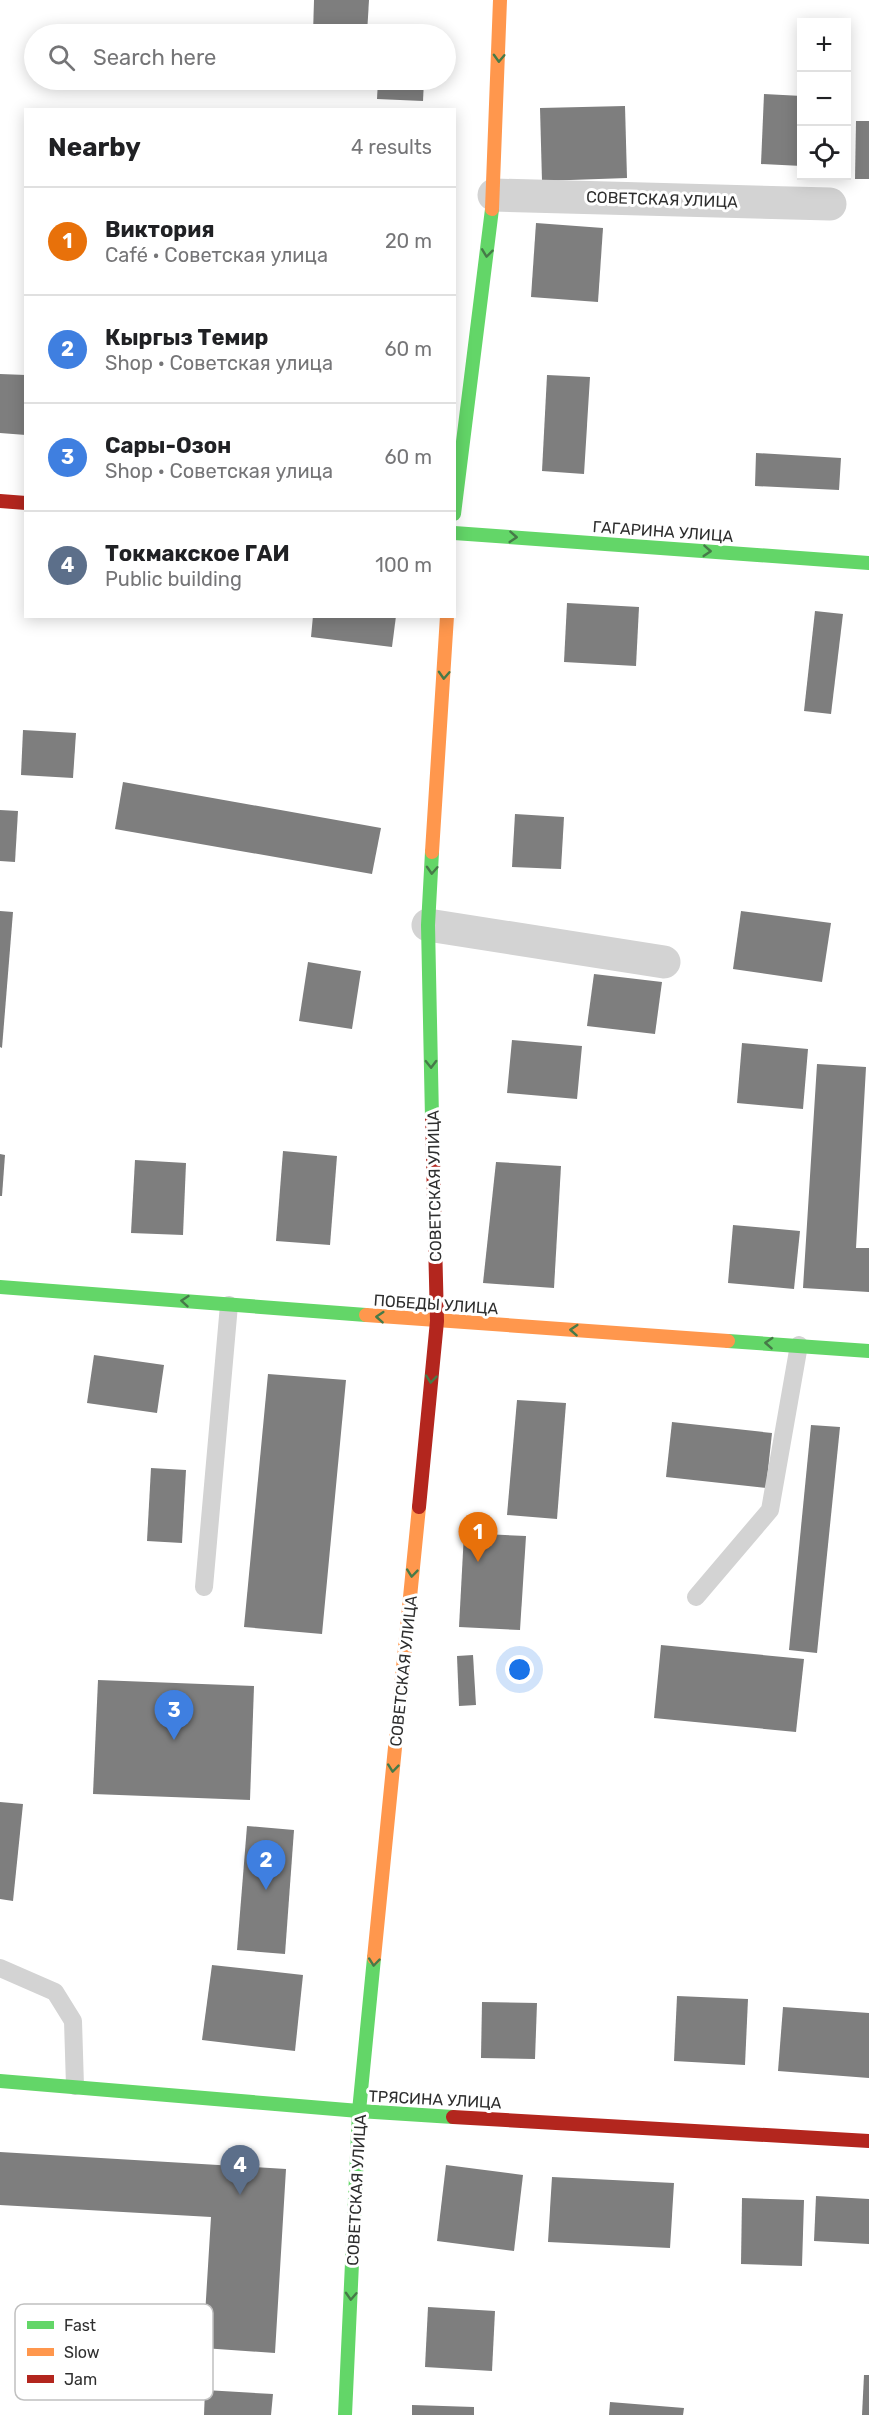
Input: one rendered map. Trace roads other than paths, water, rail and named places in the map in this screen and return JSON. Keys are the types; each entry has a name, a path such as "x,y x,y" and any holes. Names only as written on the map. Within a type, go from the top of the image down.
{"main road":[{"path":"456,498 494,195 501,0"},
{"path":"0,501 24,503"},
{"name":"ГАГАРИНА УЛИЦА","path":"456,533 869,562"},
{"name":"СОВЕТСКАЯ УЛИЦА","path":"345,2415 359,2111 437,1321 428,925 447,618"},
{"name":"ПОБЕДЫ УЛИЦА","path":"0,1287 437,1321 869,1351"},
{"name":"ТРЯСИНА УЛИЦА","path":"0,2081 359,2111 869,2141"}],"street":[{"name":"СОВЕТСКАЯ УЛИЦА","path":"494,195 830,204"},
{"path":"428,925 664,962"}],"lane":[{"path":"204,1587 229,1305"},
{"path":"696,1597 770,1510 799,1346"},
{"path":"0,1968 55,1992 73,2021 75,2086"}],"place":[{"name":"Виктория","path":"478,1562"},
{"name":"Сары-Озон","path":"174,1740"},
{"name":"Кыргыз Темир","path":"266,1890"},
{"name":"Токмакское ГАИ","path":"240,2195"}]}
